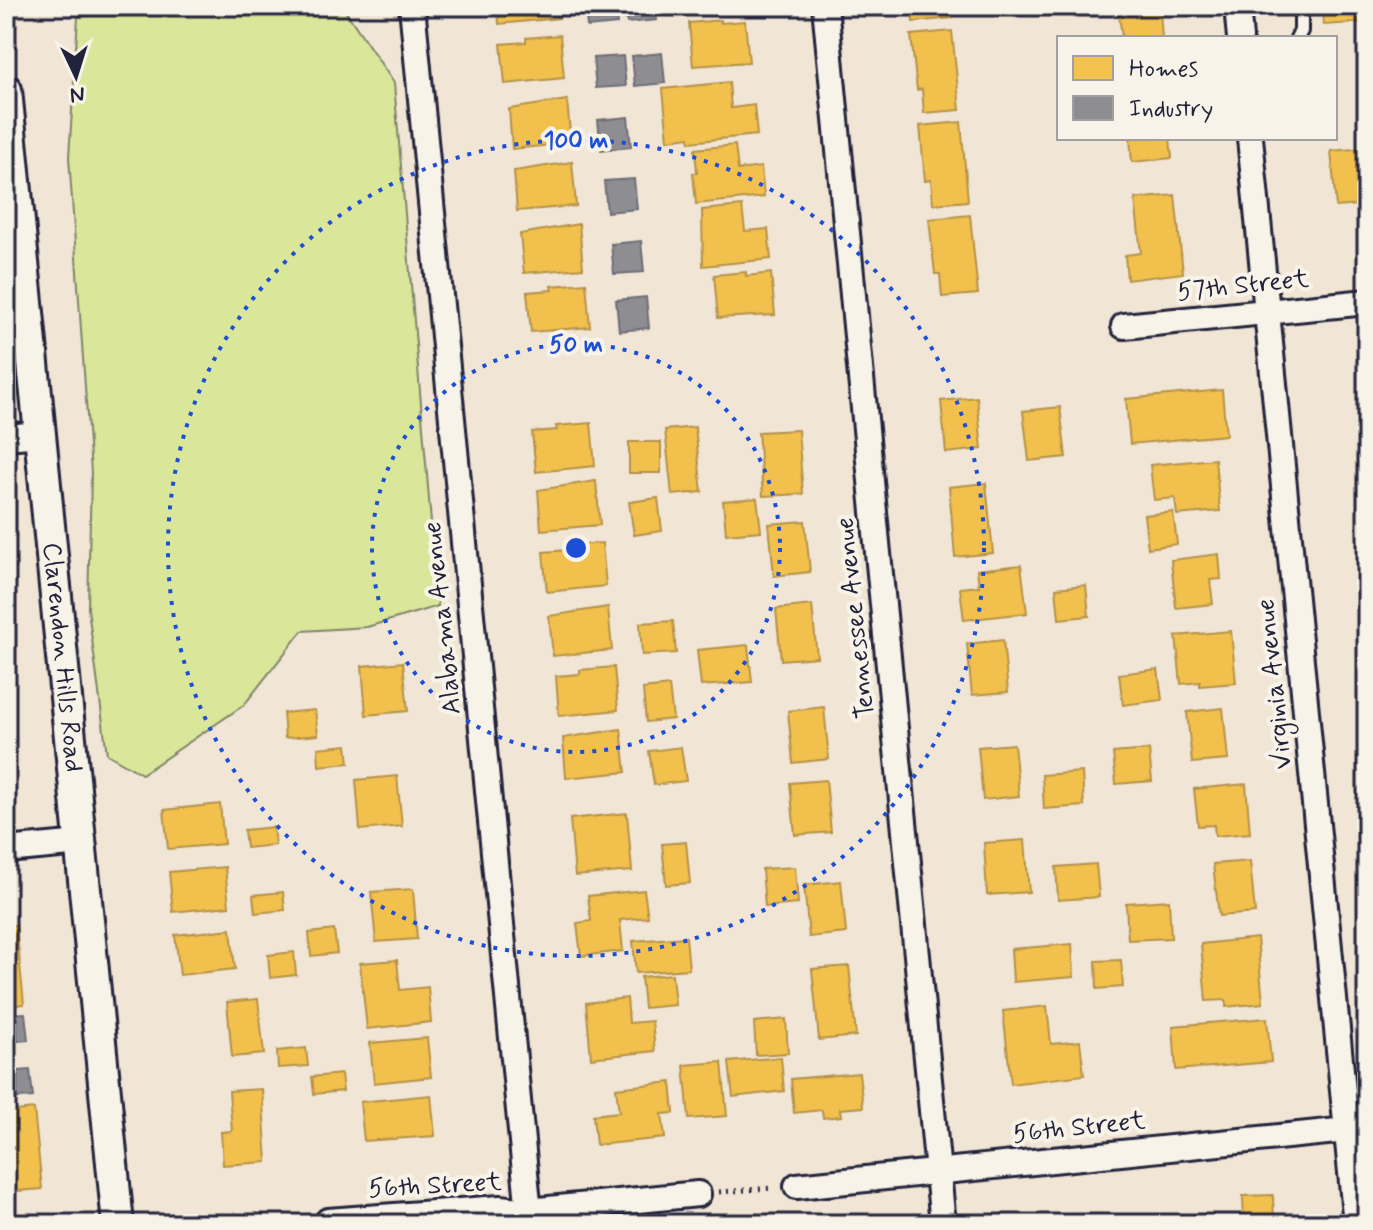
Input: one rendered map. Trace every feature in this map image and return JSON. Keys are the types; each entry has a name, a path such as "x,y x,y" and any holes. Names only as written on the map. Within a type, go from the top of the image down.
{"street":[{"name":"Alabama Avenue","path":"412,6 530,1217"},
{"name":"Tennessee Avenue","path":"825,6 943,1224"},
{"path":"1237,6 1240,36"},
{"name":"Clarendon Hills Road","path":"6,90 118,1224"},
{"name":"Virginia Avenue","path":"1250,140 1357,1129 1356,1224"},
{"name":"57th Street","path":"1124,326 1367,302"},
{"path":"6,437 40,434"},
{"path":"6,850 81,843"},
{"name":"56th Street","path":"797,1186 1357,1129"},
{"name":"56th Street","path":"328,1221 500,1208 530,1217 698,1194"}],"lane":[{"path":"1298,36 1301,6"}],"path":[{"path":"698,1194 797,1186"},
{"path":"271,1224 328,1221"}],"green space":[{"path":"165,6 342,6 394,83 438,606 367,627 302,631 244,705 142,774 107,754 88,609 91,473 69,157 78,17"}],"building: Homes":[{"path":"498,6 557,6 559,18 499,24"},
{"path":"912,6 952,6 953,18 913,22"},
{"path":"1322,6 1367,6 1367,22 1324,25"},
{"path":"1160,11 1162,36 1122,36 1119,15"},
{"path":"721,20 721,23 745,21 749,62 693,66 689,23"},
{"path":"952,31 960,110 924,113 922,89 917,90 911,35"},
{"path":"560,35 564,78 505,84 501,44"},
{"path":"729,82 731,108 754,105 757,135 690,142 689,137 668,140 663,89"},
{"path":"567,100 571,143 512,149 509,109"},
{"path":"961,122 968,201 933,204 931,180 925,181 920,126"},
{"path":"1130,140 1170,140 1172,158 1132,162"},
{"path":"735,145 738,170 761,167 764,197 696,204 693,173 697,173 695,149"},
{"path":"1367,148 1367,225 1361,226 1359,205 1336,207 1331,151"},
{"path":"572,162 576,206 517,211 514,171"},
{"path":"1175,195 1183,273 1127,280 1125,255 1141,253 1135,199"},
{"path":"742,206 745,231 768,229 771,259 703,266 702,210"},
{"path":"970,215 978,294 942,297 940,274 935,274 929,219"},
{"path":"579,224 583,268 524,273 520,234"},
{"path":"746,272 746,276 771,273 775,315 718,318 714,275"},
{"path":"586,283 590,327 531,332 527,292"},
{"path":"1367,367 1367,435 1361,368"},
{"path":"1222,390 1226,435 1130,444 1126,399"},
{"path":"977,397 982,449 946,453 941,401"},
{"path":"1060,407 1066,457 1029,461 1023,411"},
{"path":"591,423 595,466 536,472 532,432"},
{"path":"695,427 702,492 672,495 665,430"},
{"path":"798,430 803,494 763,496 758,432"},
{"path":"629,442 661,442 661,473 629,473"},
{"path":"1215,459 1220,511 1177,515 1175,498 1154,500 1150,465"},
{"path":"596,481 600,525 541,530 538,490"},
{"path":"986,483 993,553 955,557 949,487"},
{"path":"658,498 662,531 634,535 629,502"},
{"path":"757,498 761,531 726,534 723,501"},
{"path":"1173,512 1177,544 1148,548 1144,515"},
{"path":"805,521 810,572 774,576 769,524"},
{"path":"602,543 606,586 547,592 543,552"},
{"path":"1219,554 1221,579 1210,580 1213,604 1176,608 1171,560"},
{"path":"1021,565 1027,613 964,620 960,588 979,586 977,570"},
{"path":"1086,585 1089,616 1059,619 1056,588"},
{"path":"812,605 817,657 781,660 776,609"},
{"path":"608,607 612,650 553,656 549,616"},
{"path":"673,621 676,653 642,655 640,623"},
{"path":"1231,631 1236,683 1181,684 1176,636"},
{"path":"1003,640 1008,692 972,695 967,644"},
{"path":"748,645 752,682 701,686 697,650"},
{"path":"403,662 408,711 366,715 362,666"},
{"path":"614,667 618,710 559,716 556,676"},
{"path":"1158,669 1162,700 1123,705 1119,674"},
{"path":"669,686 673,719 646,722 643,689"},
{"path":"824,707 829,759 793,763 788,711"},
{"path":"1223,708 1228,760 1192,763 1187,712"},
{"path":"315,710 318,735 285,738 283,713"},
{"path":"621,729 626,772 566,778 563,738"},
{"path":"1014,744 1019,796 983,800 978,747"},
{"path":"347,745 349,763 319,766 318,748"},
{"path":"681,747 686,781 654,785 649,751"},
{"path":"1149,750 1152,781 1116,784 1113,753"},
{"path":"1082,772 1084,806 1044,809 1042,775"},
{"path":"397,776 402,826 360,830 356,780"},
{"path":"826,780 831,832 795,835 790,783"},
{"path":"1246,784 1250,833 1215,836 1214,825 1198,826 1194,789"},
{"path":"220,804 224,844 168,849 164,810"},
{"path":"627,813 632,871 575,876 570,819"},
{"path":"273,827 275,845 246,848 244,830"},
{"path":"1025,840 1029,892 987,895 984,843"},
{"path":"686,842 690,883 666,885 662,844"},
{"path":"1250,861 1255,913 1219,916 1213,864"},
{"path":"1096,864 1099,897 1058,900 1056,867"},
{"path":"225,867 229,906 173,912 169,872"},
{"path":"795,867 798,904 765,907 762,869"},
{"path":"841,881 846,933 809,937 804,885"},
{"path":"413,889 417,939 376,942 371,892"},
{"path":"644,890 648,917 620,920 623,951 581,956 577,923 591,921 588,896"},
{"path":"283,892 285,910 255,913 253,895"},
{"path":"1169,900 1171,938 1128,940 1126,903"},
{"path":"16,925 24,1004 6,1006 6,926"},
{"path":"231,929 235,969 180,975 175,935"},
{"path":"334,930 337,953 311,956 309,933"},
{"path":"686,937 689,969 636,973 633,941"},
{"path":"1257,938 1263,1003 1226,1007 1226,1000 1206,1001 1201,944"},
{"path":"1072,944 1074,977 1013,982 1011,949"},
{"path":"294,952 296,975 270,978 268,955"},
{"path":"397,960 400,990 428,987 431,1022 367,1029 360,963"},
{"path":"1121,960 1123,987 1097,989 1096,961"},
{"path":"849,966 856,1036 819,1040 812,969"},
{"path":"672,974 675,1005 644,1008 641,977"},
{"path":"627,998 629,1023 652,1021 655,1051 591,1058 586,1003"},
{"path":"258,999 264,1054 232,1057 227,1002"},
{"path":"1047,1006 1051,1044 1080,1041 1084,1075 1011,1084 1003,1011"},
{"path":"1267,1018 1271,1062 1176,1070 1173,1026"},
{"path":"786,1019 788,1053 756,1055 754,1022"},
{"path":"427,1038 431,1077 374,1083 370,1043"},
{"path":"306,1048 308,1066 278,1068 277,1051"},
{"path":"781,1057 784,1091 733,1097 729,1062"},
{"path":"722,1062 727,1116 689,1119 684,1065"},
{"path":"859,1073 863,1107 840,1109 841,1116 823,1118 822,1110 794,1113 791,1079"},
{"path":"341,1074 343,1091 314,1094 312,1077"},
{"path":"671,1082 674,1113 662,1114 665,1138 596,1145 593,1115 619,1112 616,1088"},
{"path":"262,1089 267,1162 223,1165 221,1132 232,1131 229,1091"},
{"path":"431,1095 435,1136 364,1141 360,1102"},
{"path":"34,1109 42,1189 6,1192 6,1112"},
{"path":"1273,1195 1274,1224 1244,1224 1243,1196"}],"building: Industry":[{"path":"585,6 615,6 617,24 587,27"},
{"path":"625,6 655,6 657,20 627,23"},
{"path":"662,53 665,83 635,86 632,56"},
{"path":"623,56 626,86 596,88 593,58"},
{"path":"628,117 631,147 601,150 598,120"},
{"path":"634,179 637,209 607,212 604,181"},
{"path":"641,241 644,272 614,274 611,244"},
{"path":"646,297 649,328 619,331 616,300"},
{"path":"25,1013 28,1040 6,1042 6,1014"},
{"path":"30,1070 33,1097 6,1099 6,1072"}]}
